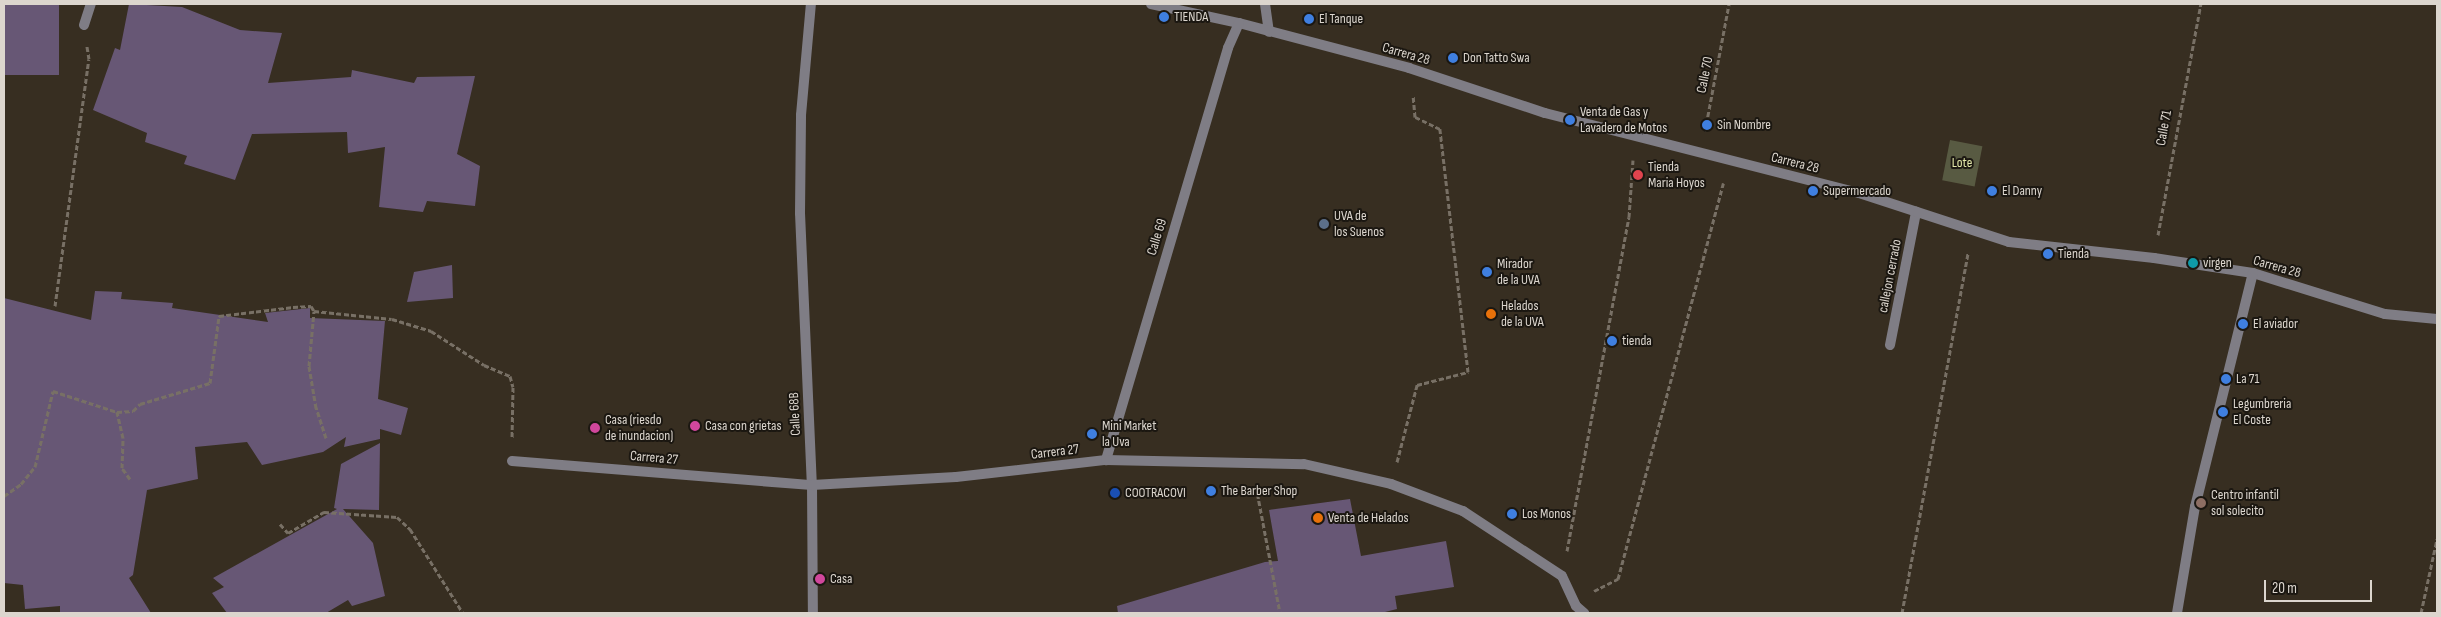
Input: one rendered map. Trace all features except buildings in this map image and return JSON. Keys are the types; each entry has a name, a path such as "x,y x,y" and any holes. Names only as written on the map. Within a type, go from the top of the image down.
{"street":[{"path":"84,25 91,4"},
{"name":"Calle 68B","path":"811,4 801,115 800,213 812,485 813,613"},
{"name":"Carrera 28","path":"1151,4 1239,23 1409,68 1545,113 1635,136 1701,150 1729,161 1859,193 2009,242 2154,258 2253,274 2385,314 2437,319"},
{"path":"1265,4 1269,32"},
{"name":"Calle 69","path":"1106,460 1228,48 1239,23"},
{"name":"callejon cerrado","path":"1890,345 1916,212"},
{"path":"2177,613 2195,507 2253,274"},
{"name":"Carrera 27","path":"512,461 812,485 956,477 1106,460 1252,461 1304,464 1391,484 1463,511 1562,576"},
{"path":"1562,576 1576,606 1584,613"}],"path":[{"name":"Calle 70","path":"1701,150 1729,4"},
{"name":"Calle 71","path":"2154,258 2201,4"},
{"path":"55,306 89,59 84,25"},
{"path":"1391,484 1417,385 1468,372 1440,129 1415,116 1409,68"},
{"path":"1562,576 1630,217 1635,136"},
{"path":"1576,606 1584,595 1618,579 1729,161"},
{"path":"1902,613 1972,230"},
{"path":"4,496 21,484 35,467 53,391 117,412 134,411 140,404 210,383 219,316 311,306 314,311 310,366 316,408 326,438"},
{"path":"314,311 392,319 431,331 484,365 510,376 514,387 512,461"},
{"path":"117,412 122,438 122,468 130,479"},
{"path":"1252,461 1280,613"},
{"path":"280,524 288,534 324,512 397,516 410,529 463,613"},
{"path":"2421,613 2437,539"}],"green space":[{"name":"Lote","path":"1950,140 1982,146 1975,187 1942,180"}],"place":[{"name":"TIENDA","path":"1164,17"},
{"name":"El Tanque","path":"1309,19"},
{"name":"Don Tatto Swa","path":"1453,58"},
{"name":"Venta de Gas y Lavadero de Motos","path":"1570,120"},
{"name":"Sin Nombre","path":"1707,125"},
{"name":"Tienda Maria Hoyos","path":"1638,175"},
{"name":"Supermercado","path":"1813,191"},
{"name":"El Danny","path":"1992,191"},
{"name":"UVA de los Suenos","path":"1324,224"},
{"name":"Tienda","path":"2048,254"},
{"name":"virgen","path":"2193,263"},
{"name":"Mirador de la UVA","path":"1487,272"},
{"name":"Helados de la UVA","path":"1491,314"},
{"name":"El aviador","path":"2243,324"},
{"name":"tienda","path":"1612,341"},
{"name":"La 71","path":"2226,379"},
{"name":"Legumbreria El Coste","path":"2223,412"},
{"name":"Casa con grietas","path":"695,426"},
{"name":"Casa (riesdo de inundacion)","path":"595,428"},
{"name":"Mini Market la Uva","path":"1092,434"},
{"name":"The Barber Shop","path":"1211,491"},
{"name":"COOTRACOVI","path":"1115,493"},
{"name":"Centro infantil sol solecito","path":"2201,503"},
{"name":"Los Monos","path":"1512,514"},
{"name":"Venta de Helados","path":"1318,518"},
{"name":"Casa","path":"820,579"}]}
